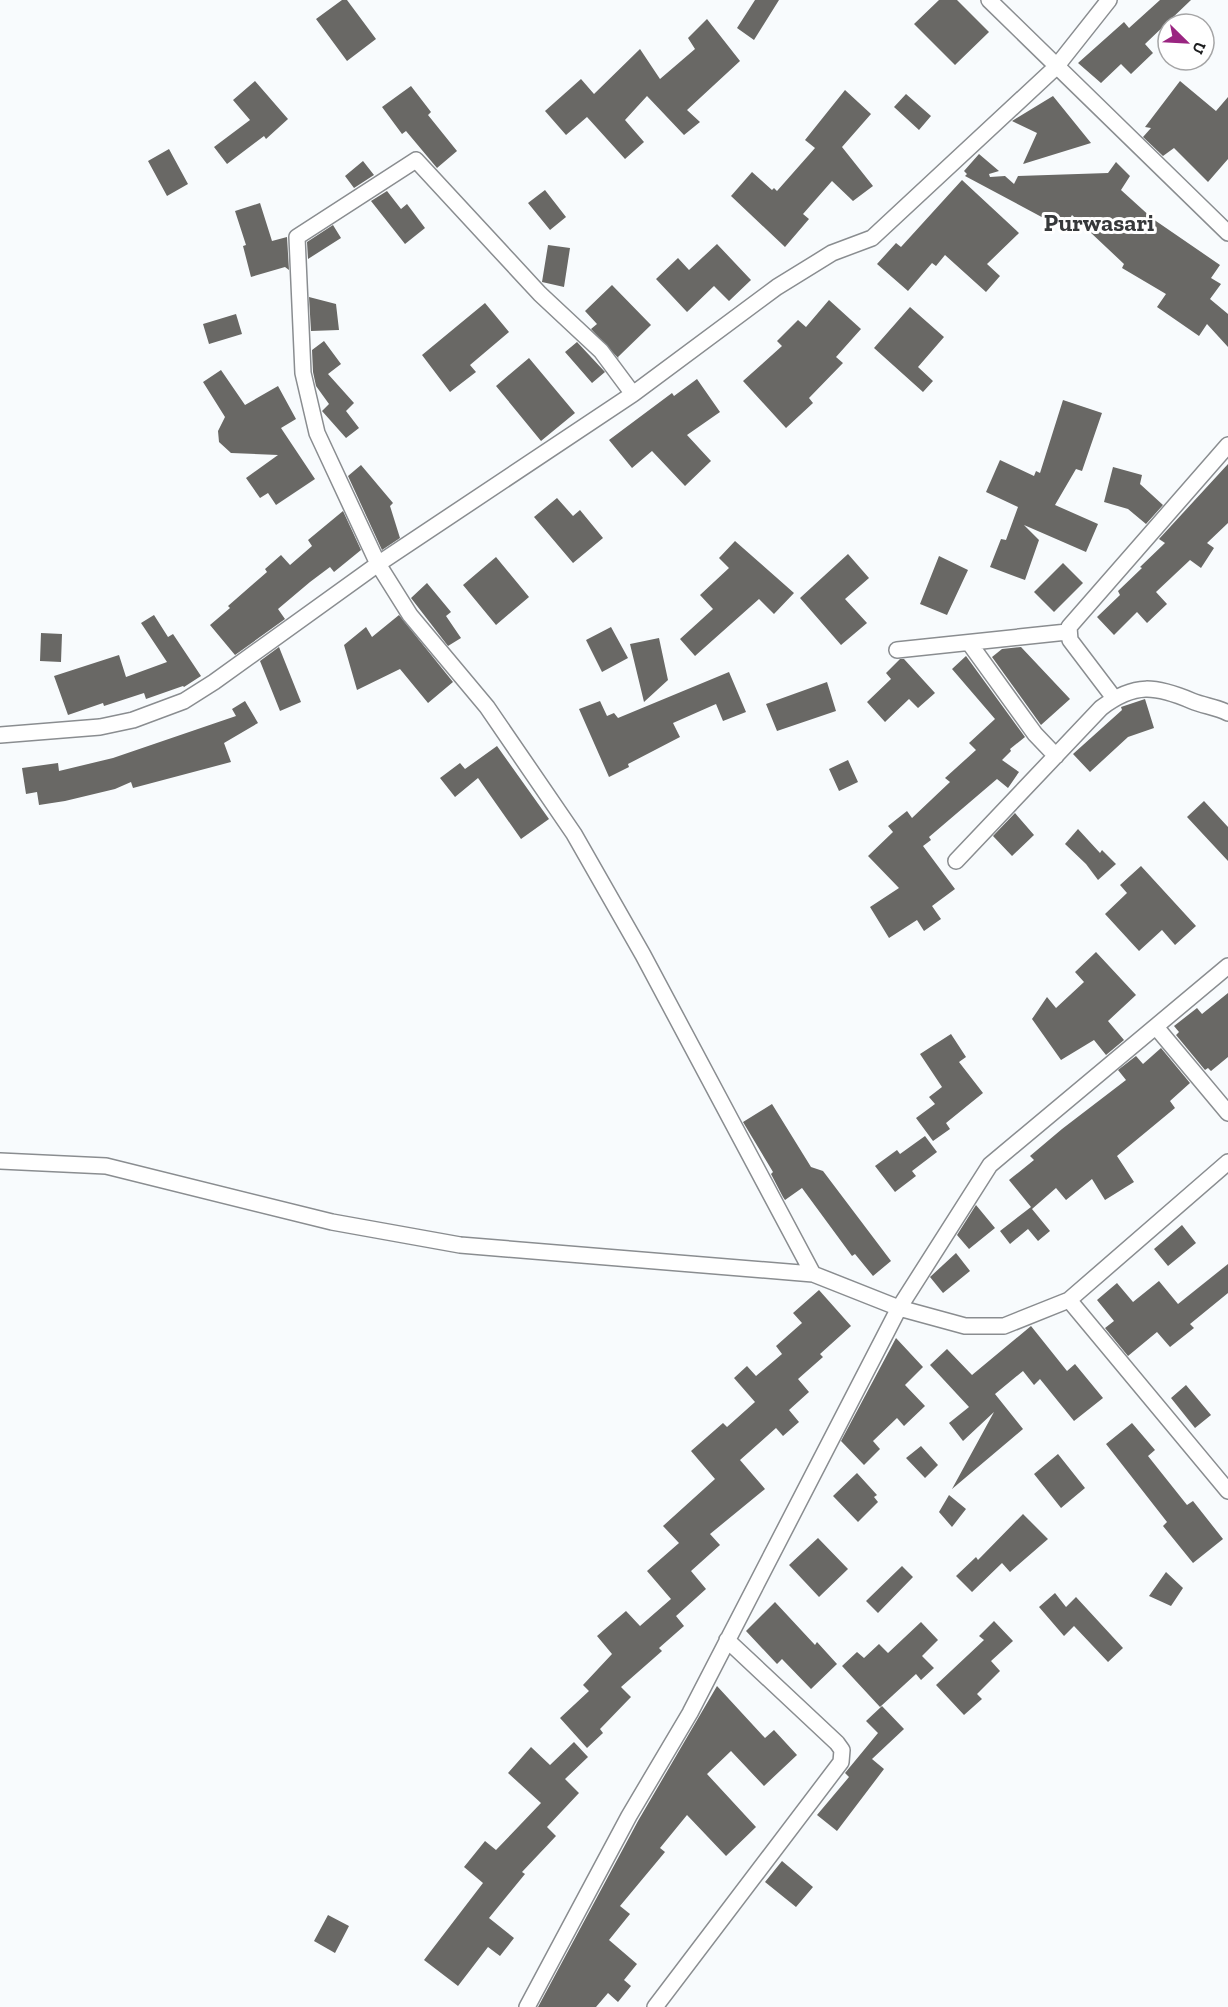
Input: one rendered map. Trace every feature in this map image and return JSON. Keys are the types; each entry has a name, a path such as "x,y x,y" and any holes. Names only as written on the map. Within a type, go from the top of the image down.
{"street":[{"path":"989,0 1228,233"},
{"path":"0,735 100,727 133,720 174,705 214,682 378,564 633,394 777,287 832,253 873,238 1056,67 1109,0"},
{"path":"633,394 601,351 540,294 416,160 297,237 303,373 315,423 339,482 378,564 410,615 487,707 574,834 644,955 813,1274"},
{"path":"1114,698 1070,640 1067,632 1071,623 1228,446"},
{"path":"897,650 1067,632"},
{"path":"970,644 1035,734 1056,756"},
{"path":"956,861 1114,698 1133,690 1157,689 1179,694 1228,713"},
{"path":"527,2007 629,1816 690,1713 899,1308 990,1165 1228,966"},
{"path":"1156,1027 1228,1113"},
{"path":"0,1161 106,1166 332,1222 460,1245 813,1274 899,1308 965,1326 1004,1326 1070,1300 1228,1162"},
{"path":"1070,1300 1228,1491"},
{"path":"655,2007 841,1762 842,1750 837,1743 727,1640"}],"building":[{"path":"342,0 347,0 376,39 347,61 316,19"},
{"path":"755,0 779,0 754,40 737,28"},
{"path":"939,0 957,0 989,32 955,65 914,24"},
{"path":"1160,0 1191,0 1178,12 1156,12 1156,33 1145,44 1153,53 1131,74 1121,64 1101,83 1078,63 1124,22 1129,28"},
{"path":"707,19 740,61 687,110 700,122 684,135 647,96 625,120 644,142 625,159 587,117 566,135 545,111 581,79 594,94 640,49 660,79 695,49 688,38"},
{"path":"255,81 288,119 266,139 264,136 227,164 214,147 250,120 233,100"},
{"path":"1180,81 1216,111 1228,97 1228,159 1208,182 1174,148 1163,156 1143,137 1151,128 1145,127"},
{"path":"411,86 431,112 428,115 457,151 437,168 406,131 402,134 382,107"},
{"path":"845,90 871,114 842,147 873,186 853,201 832,181 803,214 809,219 785,247 731,196 752,172 772,190 774,188 777,191 815,148 805,140"},
{"path":"906,94 931,116 919,130 894,107"},
{"path":"1053,96 1091,143 1023,164 1037,133 1012,121"},
{"path":"169,149 188,184 167,196 148,161"},
{"path":"979,154 999,171 989,174 990,177 1005,176 1014,184 1018,176 1108,173 1116,162 1130,176 1121,190 1153,219 1220,265 1211,278 1221,284 1210,299 1228,314 1228,347 1207,324 1199,336 1157,307 1166,294 1122,268 1124,264 1072,215 1064,229 965,176 967,174 964,171"},
{"path":"363,161 374,175 354,188 345,176"},
{"path":"962,180 1019,233 987,264 1000,276 986,292 945,255 936,266 932,263 908,291 877,264 896,243 901,247"},
{"path":"545,190 566,217 550,230 528,203"},
{"path":"387,191 401,209 407,204 425,228 405,244 371,201"},
{"path":"260,203 272,241 287,237 289,270 285,267 251,277 243,246 246,245 235,211"},
{"path":"333,225 341,238 308,259 307,242"},
{"path":"717,244 751,280 729,301 714,286 687,312 656,279 678,258 689,270"},
{"path":"548,245 570,248 564,287 542,282"},
{"path":"612,285 651,325 618,357 619,359 591,329 597,324 585,311"},
{"path":"309,297 336,304 339,330 311,331"},
{"path":"829,300 861,329 836,357 843,363 809,398 813,403 786,428 743,381 782,346 777,341 798,320 806,327"},
{"path":"485,303 509,332 470,365 476,372 450,392 422,355"},
{"path":"910,307 944,337 918,367 933,381 923,392 874,348"},
{"path":"236,314 242,334 209,344 203,324"},
{"path":"324,341 341,364 328,374 354,403 346,411 359,428 346,438 322,411 329,404 316,386 312,350"},
{"path":"577,342 605,372 592,383 565,352"},
{"path":"529,358 575,413 541,441 496,386"},
{"path":"221,370 245,405 278,386 296,419 281,428 315,479 276,505 268,493 260,498 246,478 278,455 231,453 219,442 218,431 225,417 203,382"},
{"path":"697,379 720,412 687,435 711,461 685,486 652,451 632,468 609,440 672,393 674,396"},
{"path":"1063,400 1102,413 1082,471 1076,469 1055,505 1098,524 1086,552 1024,525 1039,540 1025,580 990,567 1001,539 1006,540 1018,507 986,492 1000,460 1034,476 1036,471 1040,473"},
{"path":"1228,464 1228,523 1207,543 1214,548 1201,568 1190,560 1156,592 1167,604 1147,623 1137,612 1114,635 1097,617 1120,595 1118,591 1142,568 1140,567 1165,543 1159,539"},
{"path":"361,465 393,503 390,506 400,538 382,550 348,476"},
{"path":"1113,467 1142,475 1140,484 1163,505 1146,524 1128,509 1104,502"},
{"path":"557,498 573,516 580,510 603,538 573,563 534,517"},
{"path":"343,511 361,550 334,572 330,567 310,582 278,609 285,619 235,655 210,625 267,572 265,569 281,555 290,565 312,546 308,540"},
{"path":"735,541 794,593 774,614 759,599 695,656 680,639 713,609 700,595 729,568 719,558"},
{"path":"848,554 869,578 845,599 867,623 841,645 800,598"},
{"path":"939,556 968,570 947,615 920,604"},
{"path":"496,557 529,597 496,625 463,585"},
{"path":"1063,563 1083,583 1054,612 1034,592"},
{"path":"427,583 451,612 446,616 461,638 448,646 411,598"},
{"path":"154,615 168,637 173,634 201,676 184,687 146,699 144,693 68,715 54,676 119,655 126,677 167,662 141,623"},
{"path":"399,615 453,682 428,703 400,669 357,690 344,645 366,627 372,637"},
{"path":"611,627 628,658 602,672 586,640"},
{"path":"41,633 62,634 61,662 40,661"},
{"path":"659,638 668,680 644,702 630,644"},
{"path":"279,647 301,702 280,711 260,661"},
{"path":"1021,647 1070,699 1041,725 992,657 1002,649"},
{"path":"966,656 1025,737 1010,749 1011,751 1002,760 1019,772 1008,788 997,779 929,837 931,840 923,846 955,889 932,906 941,919 924,931 917,920 889,938 870,907 899,888 868,856 893,832 888,826 907,811 912,818 950,782 945,778 976,750 969,743 995,719 952,669"},
{"path":"900,659 904,659 935,693 918,708 909,699 885,722 867,702 891,679 886,673"},
{"path":"729,672 746,712 723,721 716,704 673,723 680,737 628,764 629,767 609,777 579,709 600,701 607,716 614,713 618,718"},
{"path":"827,682 836,711 777,731 766,704"},
{"path":"1145,699 1154,728 1128,737 1090,772 1073,754 1122,710 1121,707"},
{"path":"245,701 258,723 224,743 231,762 133,788 131,782 115,789 65,801 39,805 37,792 26,794 22,768 58,763 59,771 113,758 236,716 232,709"},
{"path":"497,746 549,819 521,839 478,778 455,797 440,778 460,763 465,769"},
{"path":"848,760 858,782 839,791 829,769"},
{"path":"1204,801 1228,827 1228,861 1187,817"},
{"path":"1015,813 1034,835 1012,856 993,836"},
{"path":"1078,829 1100,853 1102,850 1116,864 1098,880 1086,864 1065,844"},
{"path":"1141,866 1196,926 1175,945 1162,930 1139,951 1105,914 1127,893 1120,885"},
{"path":"1096,952 1136,995 1108,1021 1124,1040 1106,1055 1094,1040 1061,1060 1032,1019 1047,997 1056,1008 1084,982 1075,972"},
{"path":"1228,993 1228,1057 1211,1071 1208,1068 1205,1070 1176,1035 1179,1032 1174,1026 1197,1008 1202,1014"},
{"path":"951,1034 966,1057 959,1062 983,1093 946,1123 950,1129 933,1141 916,1118 935,1104 929,1097 942,1087 920,1054"},
{"path":"1161,1048 1190,1083 1170,1101 1175,1108 1117,1156 1134,1182 1105,1200 1092,1179 1066,1200 1056,1188 1032,1209 1050,1231 1038,1241 1028,1229 1010,1244 1000,1231 1031,1207 1009,1180 1034,1160 1030,1156 1126,1080 1118,1070 1136,1056 1143,1064"},
{"path":"772,1104 811,1167 823,1171 891,1261 873,1276 855,1254 852,1256 802,1188 785,1200 783,1197 771,1174 773,1172 743,1122"},
{"path":"925,1136 937,1152 912,1171 916,1176 895,1192 875,1166 897,1150 900,1154"},
{"path":"976,1205 995,1228 969,1249 957,1235"},
{"path":"1182,1225 1196,1243 1168,1266 1154,1249"},
{"path":"956,1253 970,1271 943,1293 930,1277"},
{"path":"1228,1264 1228,1293 1190,1324 1194,1328 1170,1347 1157,1332 1128,1356 1105,1328 1114,1321 1097,1300 1117,1283 1133,1302 1159,1281 1178,1304"},
{"path":"819,1290 851,1326 820,1354 823,1357 798,1379 809,1392 789,1410 799,1422 783,1436 776,1428 740,1460 765,1489 710,1534 720,1545 691,1571 706,1589 676,1616 684,1626 659,1648 662,1651 621,1687 631,1697 600,1729 603,1733 587,1748 560,1718 589,1691 583,1685 612,1654 597,1636 626,1611 640,1626 671,1599 647,1571 679,1543 663,1526 715,1479 691,1451 723,1423 727,1427 755,1402 734,1378 747,1366 756,1376 782,1354 776,1346 802,1323 793,1313"},
{"path":"1031,1326 1067,1371 1075,1364 1103,1398 1074,1421 1040,1379 1034,1385 1023,1371 995,1394 1023,1429 952,1489 994,1412 963,1441 949,1423 969,1407 930,1365 947,1349 972,1375"},
{"path":"896,1338 923,1367 905,1385 925,1406 904,1426 897,1418 873,1441 880,1449 864,1465 841,1441"},
{"path":"1186,1385 1211,1415 1195,1428 1171,1398"},
{"path":"1132,1423 1155,1450 1148,1456 1187,1505 1193,1501 1223,1539 1193,1563 1163,1526 1167,1522 1106,1444"},
{"path":"921,1446 938,1465 925,1478 906,1458"},
{"path":"1058,1454 1085,1488 1061,1508 1034,1474"},
{"path":"857,1473 877,1495 874,1497 878,1502 858,1522 833,1496"},
{"path":"949,1495 966,1509 952,1527 939,1512"},
{"path":"1023,1514 1048,1539 1010,1572 1002,1563 972,1592 956,1576 976,1557 978,1560"},
{"path":"818,1538 848,1569 819,1597 789,1565"},
{"path":"902,1566 913,1577 878,1613 866,1601"},
{"path":"1166,1572 1183,1588 1171,1606 1149,1596"},
{"path":"1055,1593 1066,1607 1076,1597 1123,1648 1108,1662 1074,1626 1064,1636 1039,1607"},
{"path":"775,1602 815,1645 817,1642 837,1664 811,1689 782,1659 777,1664 746,1631"},
{"path":"994,1621 1013,1641 991,1661 1000,1671 977,1694 982,1699 964,1715 936,1685 984,1640 979,1636"},
{"path":"921,1622 938,1640 922,1656 934,1668 921,1680 916,1674 880,1707 842,1666 857,1652 864,1658 879,1644 888,1653"},
{"path":"717,1686 765,1738 774,1730 797,1755 764,1786 731,1751 707,1774 756,1827 726,1856 687,1815 660,1848 665,1852 620,1906 630,1914 609,1940 637,1964 624,1980 631,1986 618,2002 608,1993 596,2007 538,2007 638,1821"},
{"path":"882,1706 904,1729 872,1759 884,1769 837,1831 817,1815 849,1777 845,1773 878,1733 866,1721"},
{"path":"574,1742 588,1757 565,1779 579,1793 547,1827 556,1836 522,1872 525,1874 489,1918 514,1938 500,1956 488,1947 458,1986 424,1960 483,1883 464,1867 485,1841 496,1850 541,1803 508,1773 531,1747 550,1765"},
{"path":"782,1861 813,1887 796,1907 765,1882"},
{"path":"328,1915 349,1926 335,1953 314,1941"}],"district":[{"name":"Purwasari","path":"1099,223"}]}
